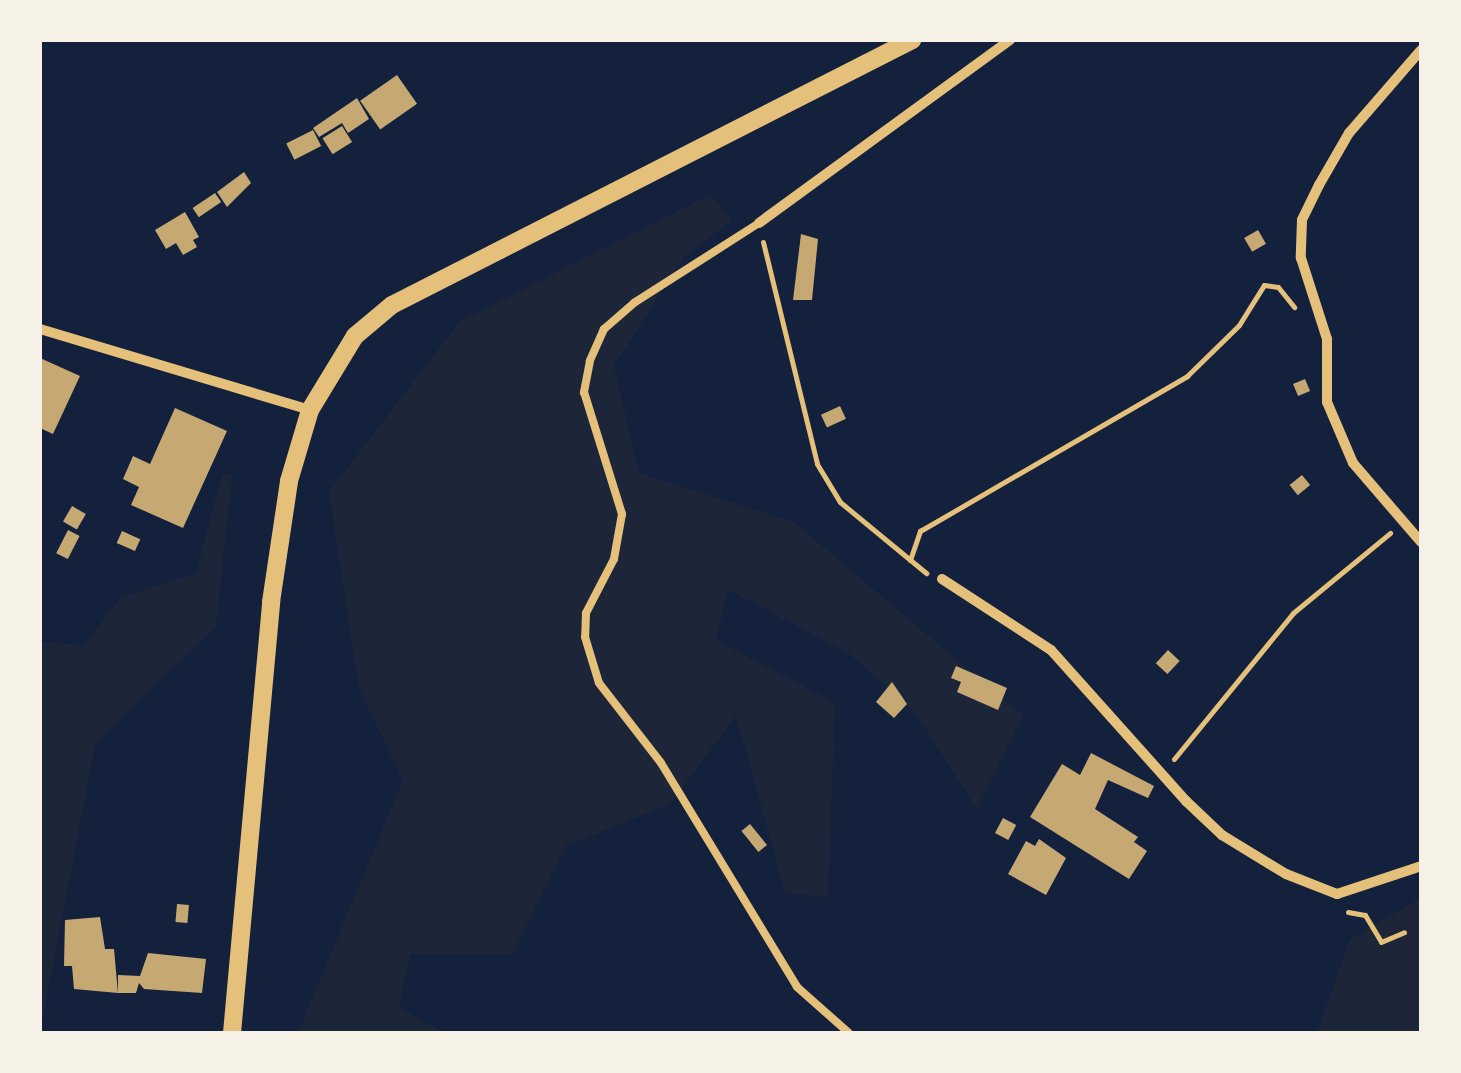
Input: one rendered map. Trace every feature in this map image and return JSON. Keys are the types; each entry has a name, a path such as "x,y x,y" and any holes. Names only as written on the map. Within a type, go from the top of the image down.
{"street":[{"path":"232,1033 271,602 289,481 310,410 355,336 392,305 912,40"},
{"path":"759,223 1010,40"},
{"path":"1421,50 1349,133 1302,220 1300,258 1327,338 1328,402 1353,463 1421,542"},
{"path":"40,329 310,410"},
{"path":"942,579 965,601 1052,650 1222,835 1319,890 1343,892 1421,866"}],"lane":[{"path":"759,223 634,302 604,329 590,361 584,392 622,514 614,560 586,613 585,637 598,683 661,762 797,988 849,1033"}],"path":[{"path":"759,223 817,464 840,502 910,560 942,579"},
{"path":"910,560 920,531 1187,376 1239,325 1264,286 1278,287 1300,315 1318,314"},
{"path":"1164,774 1293,614 1403,523"},
{"path":"1343,892 1349,917 1365,915 1381,942 1404,932"}],"shaded area":[{"path":"710,195 732,220 683,258 614,366 639,473 794,522 1023,716 977,809 915,712 847,652 728,590 716,640 835,703 828,898 785,892 736,716 670,804 566,846 512,955 410,954 399,1007 444,1033 298,1033 403,780 359,689 329,492 460,321"},
{"path":"222,474 232,475 216,626 95,745 40,1033 40,642 84,645 120,598 196,573"},
{"path":"1421,898 1421,1033 1317,1033 1350,939"}],"building":[{"path":"397,75 417,104 380,129 360,101"},
{"path":"357,98 369,119 348,133 342,123 319,137 313,128"},
{"path":"342,126 352,142 333,154 322,138"},
{"path":"313,130 321,146 294,160 286,144"},
{"path":"244,172 251,183 227,207 217,192"},
{"path":"215,193 221,202 199,217 193,208"},
{"path":"185,212 199,237 193,240 197,247 183,255 176,243 166,249 155,230"},
{"path":"1258,230 1266,244 1252,252 1244,238"},
{"path":"801,234 818,239 812,300 793,300"},
{"path":"40,358 80,376 53,434 40,428"},
{"path":"1305,379 1310,391 1298,396 1293,384"},
{"path":"840,406 846,419 827,428 821,415"},
{"path":"175,408 227,431 183,528 131,505 139,487 123,479 133,456 150,464"},
{"path":"1302,475 1310,485 1298,495 1290,485"},
{"path":"72,506 86,514 77,530 63,522"},
{"path":"68,530 80,536 68,559 56,553"},
{"path":"122,531 140,539 135,551 117,543"},
{"path":"1168,650 1180,661 1167,674 1156,663"},
{"path":"956,666 1007,688 998,710 957,692 961,682 951,678"},
{"path":"892,682 907,704 894,718 876,702"},
{"path":"1091,753 1154,786 1148,798 1108,780 1095,809 1138,837 1134,842 1147,851 1129,879 1030,817 1062,764 1080,775"},
{"path":"1003,818 1016,825 1008,840 995,833"},
{"path":"750,824 767,845 758,852 741,831"},
{"path":"1039,839 1066,858 1046,895 1008,874 1026,841 1035,846"},
{"path":"177,904 189,905 187,923 175,922"},
{"path":"100,917 105,949 114,949 118,993 74,989 72,966 64,966 65,920"},
{"path":"148,953 206,959 202,993 144,989 139,983 136,993 118,993 118,975 140,976"}]}
